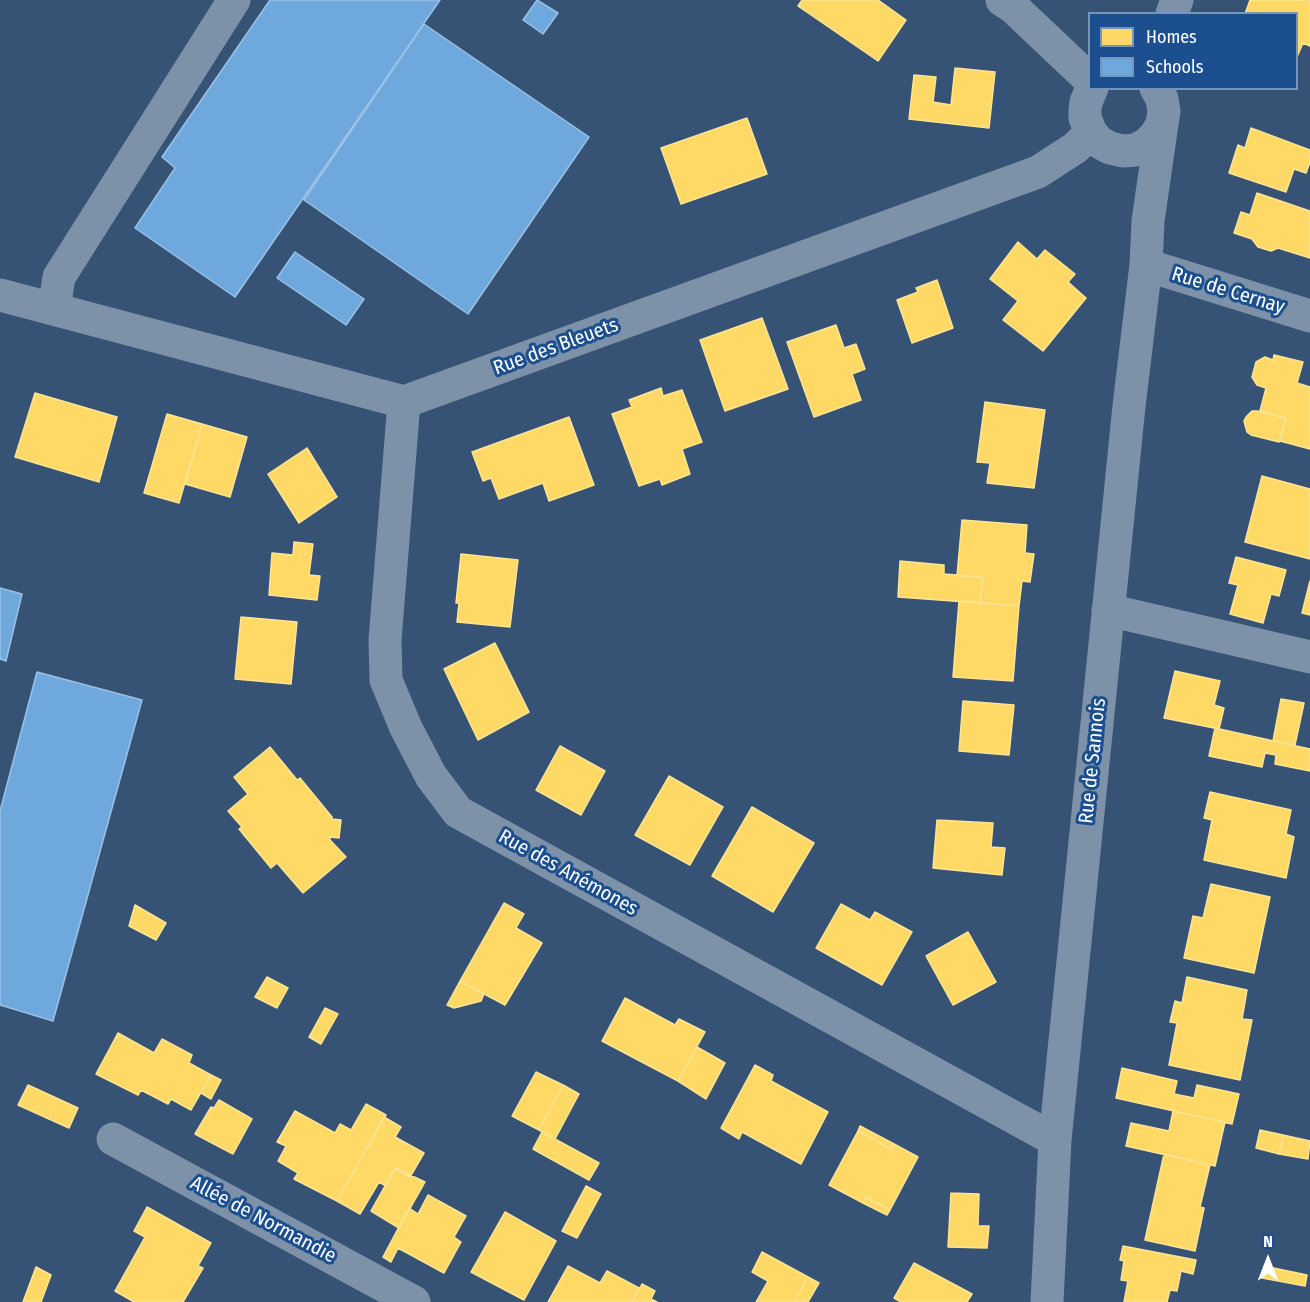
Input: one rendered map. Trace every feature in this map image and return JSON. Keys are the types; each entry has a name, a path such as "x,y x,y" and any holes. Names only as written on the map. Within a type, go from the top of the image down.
{"street":[{"path":"54,309 59,277 234,0"},
{"path":"1002,0 1013,7 1088,79"},
{"path":"1091,90 1085,110 1085,118 1091,133 1099,142 1123,151 1136,150 1156,135 1161,100"},
{"name":"Rue de Sannois","path":"1047,1302 1054,1140 1146,266 1148,221 1161,100"},
{"name":"Rue des Bleuets","path":"404,402 1038,172 1076,148 1091,133"},
{"name":"Rue de Sannois","path":"1123,151 1148,221"},
{"name":"Rue de Cernay","path":"1146,266 1310,316"},
{"path":"0,295 404,402"},
{"name":"Rue des Anémones","path":"404,402 385,640 386,680 406,728 431,776 458,812 1054,1140"},
{"path":"1108,610 1310,657"},
{"name":"Allée de Normandie","path":"112,1139 414,1302"}],"building: Homes":[{"path":"802,0 878,0 906,20 878,61 798,6"},
{"path":"1250,0 1310,0 1310,46 1303,43 1298,54 1298,12 1246,12"},
{"path":"955,68 995,72 989,128 909,119 914,75 936,77 933,102 951,105"},
{"path":"747,118 767,174 681,204 661,148"},
{"path":"1251,128 1310,150 1310,162 1306,173 1294,169 1286,192 1229,173 1238,145 1245,148"},
{"path":"1257,193 1310,211 1310,258 1278,248 1271,251 1258,247 1252,239 1234,233 1241,212 1250,215"},
{"path":"1018,242 1037,259 1045,250 1075,274 1068,282 1086,298 1043,351 1003,320 1018,301 990,279"},
{"path":"937,280 953,328 912,343 897,300 918,292 916,288"},
{"path":"762,318 788,389 725,411 700,340"},
{"path":"836,325 844,348 856,344 865,369 852,374 861,400 814,417 787,342"},
{"path":"1274,355 1303,362 1297,383 1310,387 1310,449 1280,441 1286,418 1260,411 1266,388 1257,385 1252,377 1256,362 1265,357 1273,360"},
{"path":"661,388 663,396 682,390 702,442 682,449 690,474 662,485 660,479 639,486 612,414 632,407 629,400"},
{"path":"35,393 117,417 99,482 15,457"},
{"path":"985,402 1045,410 1034,488 987,483 990,463 977,462"},
{"path":"1252,411 1286,418 1279,442 1247,432 1244,421"},
{"path":"167,414 202,424 179,503 144,493"},
{"path":"569,417 594,485 549,501 543,483 499,499 491,478 483,481 472,452"},
{"path":"202,424 247,437 230,497 185,484"},
{"path":"307,448 337,497 299,523 268,474"},
{"path":"1262,476 1310,489 1310,559 1245,542"},
{"path":"962,520 1027,525 1025,553 1034,554 1030,582 1022,581 1019,606 980,603 983,577 957,576"},
{"path":"294,542 313,544 309,575 320,576 317,600 269,595 272,553 293,555"},
{"path":"461,554 518,560 510,627 457,622 459,603 456,603"},
{"path":"1236,557 1286,570 1279,596 1271,594 1263,623 1230,614 1238,585 1229,583"},
{"path":"900,561 944,565 944,574 983,577 980,603 898,597"},
{"path":"1310,581 1310,615 1302,613"},
{"path":"959,601 1019,606 1013,681 953,677"},
{"path":"241,617 297,622 291,684 235,679"},
{"path":"495,643 529,712 478,740 444,669"},
{"path":"1175,671 1220,681 1214,705 1224,708 1219,729 1164,718"},
{"path":"1281,699 1304,703 1295,745 1273,741"},
{"path":"963,701 1014,705 1009,755 959,751"},
{"path":"1215,728 1310,749 1310,771 1275,764 1276,755 1265,753 1262,767 1209,756"},
{"path":"560,746 605,771 581,815 536,790"},
{"path":"270,747 297,780 300,778 332,819 341,820 339,838 330,837 330,840 346,857 303,893 277,863 271,868 239,829 242,827 228,811 248,794 234,777"},
{"path":"669,776 723,807 690,865 635,835"},
{"path":"1210,792 1291,810 1286,834 1294,837 1286,878 1204,860 1212,820 1204,818"},
{"path":"752,807 814,843 773,912 712,876"},
{"path":"937,820 993,823 991,847 1005,848 1002,875 933,868"},
{"path":"1211,884 1270,897 1254,973 1184,958 1193,916 1203,918"},
{"path":"504,903 524,914 516,928 542,943 505,1005 460,981"},
{"path":"841,904 870,920 875,912 912,932 882,985 816,948"},
{"path":"135,905 166,923 156,940 129,926"},
{"path":"968,932 996,982 953,1005 926,956"},
{"path":"267,977 288,988 277,1008 255,997"},
{"path":"1187,977 1247,990 1242,1019 1252,1020 1240,1080 1169,1065 1177,1023 1170,1022 1175,1001 1182,1003"},
{"path":"460,981 484,994 481,1001 454,1008 447,1005"},
{"path":"625,998 675,1025 679,1019 705,1032 678,1081 602,1041"},
{"path":"325,1008 338,1014 321,1044 309,1037"},
{"path":"118,1033 154,1053 162,1039 192,1055 189,1063 211,1075 191,1110 171,1099 168,1104 141,1090 138,1095 96,1074"},
{"path":"697,1047 725,1063 706,1099 678,1081"},
{"path":"755,1065 773,1075 771,1081 828,1112 801,1164 742,1132 739,1139 721,1128"},
{"path":"1122,1068 1177,1081 1174,1094 1194,1098 1197,1085 1239,1094 1232,1124 1116,1098"},
{"path":"536,1072 563,1085 539,1130 512,1116"},
{"path":"211,1075 221,1080 211,1099 201,1093"},
{"path":"28,1085 78,1108 69,1128 18,1105"},
{"path":"563,1085 579,1094 555,1139 539,1130"},
{"path":"219,1100 252,1119 233,1154 195,1134 211,1107 214,1108"},
{"path":"366,1104 386,1115 337,1201 294,1179 298,1173 278,1161 286,1146 277,1142 295,1111 335,1133 340,1124 351,1130"},
{"path":"1173,1111 1225,1122 1215,1166 1126,1146 1131,1123 1169,1131"},
{"path":"384,1117 401,1127 395,1137 424,1153 410,1177 395,1168 386,1186 379,1182 360,1214 337,1201"},
{"path":"860,1126 894,1144 891,1149 858,1131"},
{"path":"1260,1130 1283,1135 1279,1154 1256,1148"},
{"path":"858,1131 891,1149 894,1144 918,1157 890,1210 866,1197 863,1203 829,1185"},
{"path":"542,1132 599,1163 589,1180 533,1149"},
{"path":"1283,1135 1310,1141 1308,1159 1279,1154"},
{"path":"1164,1154 1210,1165 1200,1207 1204,1208 1195,1251 1145,1240"},
{"path":"395,1168 425,1182 399,1228 371,1211"},
{"path":"586,1186 601,1194 577,1238 562,1231"},
{"path":"951,1193 979,1194 978,1226 989,1226 987,1248 948,1247"},
{"path":"428,1195 466,1216 454,1237 461,1242 444,1273 398,1248 391,1262 383,1257 409,1208 418,1214"},
{"path":"866,1197 890,1210 887,1215 863,1203"},
{"path":"147,1207 211,1243 198,1266 203,1268 183,1302 134,1302 115,1291 145,1237 134,1231"},
{"path":"505,1212 556,1241 524,1300 471,1272"},
{"path":"1123,1246 1196,1260 1193,1274 1181,1271 1177,1291 1170,1290 1167,1302 1124,1302 1128,1281 1121,1280 1124,1261 1120,1260"},
{"path":"762,1252 808,1277 794,1302 756,1302 768,1281 752,1272"},
{"path":"914,1263 972,1294 967,1302 901,1302 894,1298"},
{"path":"568,1266 600,1283 607,1271 639,1288 632,1302 548,1302"},
{"path":"1264,1266 1307,1275 1305,1286 1262,1278"},
{"path":"36,1267 51,1275 41,1302 23,1302"},
{"path":"808,1277 819,1283 808,1302 794,1302"},
{"path":"642,1284 655,1291 651,1299 657,1302 632,1302"}],"building: Schools":[{"path":"270,0 440,0 235,297 135,228 175,168 162,157"},
{"path":"537,0 558,13 543,34 523,20"},
{"path":"424,24 589,137 468,314 304,200"},
{"path":"295,252 364,299 346,325 277,278"},
{"path":"0,588 22,594 6,661 0,659"},
{"path":"37,672 142,700 53,1021 0,1005 0,811"}]}
